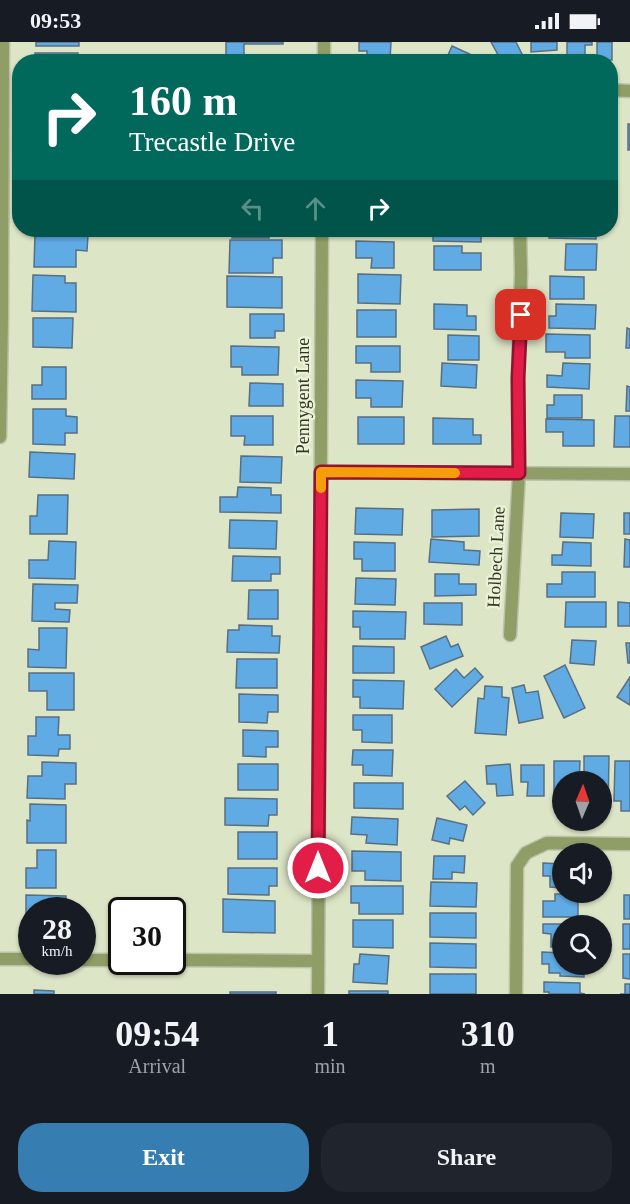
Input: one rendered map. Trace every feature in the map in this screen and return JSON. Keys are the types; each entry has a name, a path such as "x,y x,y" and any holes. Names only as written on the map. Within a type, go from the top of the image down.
{"street":[{"path":"0,437 3,319 3,42"},
{"name":"Pennygent Lane","path":"318,994 322,237"},
{"name":"Holbech Lane","path":"510,635 519,473 520,237"},
{"path":"321,472 630,474"},
{"path":"516,994 518,866 526,853 547,843 630,844"},
{"path":"0,959 18,959"},
{"path":"186,960 318,961"}],"building":[{"path":"36,42 79,42 79,46 36,46"},
{"path":"226,42 283,42 283,44 244,44 244,54 226,54"},
{"path":"359,42 391,42 390,54 367,54 367,51 359,51"},
{"path":"491,42 516,42 522,54 498,54"},
{"path":"531,42 557,42 557,50 531,52"},
{"path":"567,42 592,42 592,45 585,45 585,54 567,54"},
{"path":"597,42 612,42 612,54 597,54"},
{"path":"452,46 470,54 448,54"},
{"path":"35,53 78,53 78,54"},
{"path":"628,124 630,124 630,150 628,150"},
{"path":"35,237 88,237 87,251 76,250 76,267 34,267"},
{"path":"232,237 269,237 269,238"},
{"path":"433,237 481,237 481,242 433,241"},
{"path":"596,237 596,239 549,238"},
{"path":"230,240 282,240 282,258 273,258 273,273 229,273"},
{"path":"356,241 394,242 394,268 371,268 372,258 356,258"},
{"path":"566,244 597,244 596,270 565,270"},
{"path":"434,246 462,246 462,253 481,253 481,270 434,270"},
{"path":"358,274 401,275 400,304 358,303"},
{"path":"33,275 65,276 65,283 76,283 76,312 32,311"},
{"path":"227,276 282,277 282,308 227,307"},
{"path":"550,276 584,277 584,299 550,299"},
{"path":"434,304 467,305 467,316 476,316 476,330 434,329"},
{"path":"556,304 596,305 595,329 549,328 549,316 556,316"},
{"path":"357,310 396,310 396,337 357,337"},
{"path":"250,314 284,314 284,331 275,331 275,338 250,338"},
{"path":"33,318 73,318 72,348 33,347"},
{"path":"627,328 630,329 630,348 626,348"},
{"path":"546,334 590,335 590,358 565,358 565,352 546,352"},
{"path":"448,335 479,336 479,360 448,360"},
{"path":"231,346 279,347 278,375 242,375 242,367 231,367"},
{"path":"356,346 400,346 400,372 371,372 371,363 356,363"},
{"path":"442,363 477,365 476,388 441,386"},
{"path":"563,363 590,364 589,389 547,387 547,375 562,376"},
{"path":"42,367 66,367 66,399 32,399 32,385 42,385"},
{"path":"356,380 403,381 402,407 371,407 371,398 356,398"},
{"path":"250,383 283,384 283,406 249,406"},
{"path":"627,386 630,387 630,411 626,411"},
{"path":"554,395 582,395 582,418 547,418 547,405 554,405"},
{"path":"33,409 66,409 66,416 77,417 77,433 65,433 65,445 33,444"},
{"path":"231,416 273,416 273,445 244,445 245,436 231,436"},
{"path":"615,416 630,416 630,447 614,447"},
{"path":"358,417 404,417 404,444 358,444"},
{"path":"433,418 473,419 473,435 481,435 481,444 433,444"},
{"path":"546,419 594,420 594,446 563,446 563,432 546,432"},
{"path":"30,452 75,454 74,479 29,477"},
{"path":"241,456 282,457 281,483 240,482"},
{"path":"238,487 271,488 271,495 281,495 281,513 220,512 220,497 237,497"},
{"path":"38,495 68,495 67,534 30,534 30,516 37,516"},
{"path":"356,508 403,509 402,535 355,534"},
{"path":"479,509 479,536 432,537 432,510"},
{"path":"561,513 594,514 593,538 560,537"},
{"path":"624,513 630,513 630,534 624,534"},
{"path":"230,520 277,521 276,549 229,548"},
{"path":"431,539 464,542 464,550 480,551 479,565 429,562"},
{"path":"625,539 630,540 630,567 624,567"},
{"path":"49,541 76,542 75,579 29,578 29,560 48,560"},
{"path":"354,542 395,543 395,571 362,571 362,559 354,559"},
{"path":"563,542 591,543 591,566 552,565 552,555 562,555"},
{"path":"233,556 280,557 280,574 271,574 271,581 232,581"},
{"path":"562,572 595,572 595,597 547,597 547,584 562,584"},
{"path":"435,574 459,574 459,584 476,584 476,595 435,596"},
{"path":"356,578 396,579 395,605 355,604"},
{"path":"33,584 78,585 77,603 55,603 55,609 70,610 69,622 32,621"},
{"path":"249,590 278,590 278,619 248,619"},
{"path":"566,602 606,602 606,627 565,627"},
{"path":"618,602 630,603 630,626 618,626"},
{"path":"424,603 462,603 462,625 424,624"},
{"path":"353,611 406,612 405,639 360,639 360,627 353,627"},
{"path":"239,625 272,626 272,636 280,636 279,653 227,652 228,630 239,630"},
{"path":"39,628 67,628 66,668 28,667 28,649 39,650"},
{"path":"446,636 451,647 458,644 463,656 430,669 421,647"},
{"path":"572,640 596,641 594,665 570,663"},
{"path":"626,643 630,643 630,663 628,663"},
{"path":"353,646 394,647 394,673 353,673"},
{"path":"237,659 277,659 277,688 236,688"},
{"path":"565,665 585,708 564,718 544,676"},
{"path":"475,668 483,677 452,707 435,689 456,669 464,678"},
{"path":"29,673 74,673 74,710 47,710 47,691 29,691"},
{"path":"630,677 630,705 617,697"},
{"path":"353,680 404,681 403,709 360,708 360,697 353,697"},
{"path":"524,685 526,693 538,691 543,718 519,723 512,688"},
{"path":"485,686 502,687 502,697 509,698 506,735 475,733 478,698 484,699"},
{"path":"239,694 278,695 278,712 268,712 267,723 239,722"},
{"path":"353,715 392,715 392,743 362,742 362,730 353,730"},
{"path":"36,717 59,717 58,735 70,735 70,749 59,749 58,756 28,755 28,736 36,736"},
{"path":"243,730 278,731 278,747 266,747 266,757 243,756"},
{"path":"353,750 393,750 392,776 363,775 363,765 352,765"},
{"path":"584,756 609,756 609,771 584,771"},
{"path":"554,761 580,761 580,771 554,771"},
{"path":"615,761 630,761 630,811 621,811 621,801 614,801"},
{"path":"42,762 76,763 76,784 65,784 65,799 27,798 28,776 42,776"},
{"path":"238,764 278,764 278,790 238,790"},
{"path":"510,764 513,795 497,796 496,784 487,784 486,766"},
{"path":"521,765 544,765 544,796 527,796 528,782 521,782"},
{"path":"465,781 485,803 473,815 465,806 460,810 447,796"},
{"path":"354,783 403,783 403,809 354,808"},
{"path":"225,798 277,799 277,815 269,815 268,826 225,825"},
{"path":"30,804 66,805 66,843 27,843"},
{"path":"352,817 398,819 397,845 366,843 367,835 351,834"},
{"path":"437,818 467,825 463,841 450,838 449,844 432,840"},
{"path":"238,832 277,832 277,859 238,859"},
{"path":"37,850 56,850 56,888 26,888 26,868 37,868"},
{"path":"352,851 401,852 401,881 365,880 365,871 352,871"},
{"path":"434,856 465,856 464,873 452,872 452,879 433,879"},
{"path":"543,863 552,863 552,887 550,887 550,876 543,876"},
{"path":"228,868 277,868 277,886 269,886 269,895 228,894"},
{"path":"431,882 477,883 476,907 430,906"},
{"path":"351,886 403,886 403,914 359,914 359,903 351,903"},
{"path":"26,895 66,896 66,897 26,897"},
{"path":"624,895 630,895 630,919 624,919"},
{"path":"223,899 275,901 275,933 223,932"},
{"path":"543,901 578,903 578,915 543,917"},
{"path":"430,913 476,913 476,938 430,937"},
{"path":"353,920 393,920 393,948 353,947"},
{"path":"543,924 552,924 552,947 551,934 543,933"},
{"path":"623,924 630,924 630,949 623,949"},
{"path":"430,943 476,944 476,968 430,967"},
{"path":"542,952 552,952 552,973 549,973 549,964 542,964"},
{"path":"360,954 389,956 387,984 353,982 354,964 359,964"},
{"path":"623,954 630,954 630,979 623,978"},
{"path":"430,974 476,974 476,994 430,994"},
{"path":"584,975 584,977 560,976"},
{"path":"544,982 580,983 580,993 585,994 549,994 549,992 544,992"},
{"path":"625,984 630,984 630,994 625,994"},
{"path":"34,990 54,991 54,994 34,994"},
{"path":"349,991 388,991 388,994 349,994"},
{"path":"230,992 276,992 276,994 230,994"}],"slow traffic":[{"path":"321,488 321,472 455,473"}],"route":[{"path":"318,868 321,472 519,473 518,378 521,315"}]}
